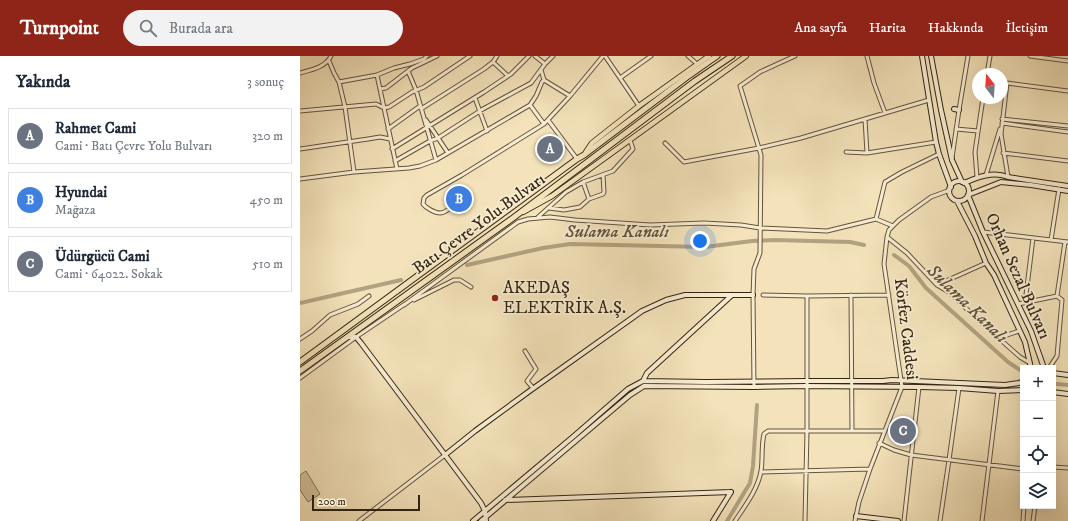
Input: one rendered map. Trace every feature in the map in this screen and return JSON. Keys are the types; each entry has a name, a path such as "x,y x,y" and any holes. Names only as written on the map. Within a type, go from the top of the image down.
{"highway":[{"name":"Batı Çevre Yolu Bulvarı","path":"300,362 717,56"},
{"name":"Batı Çevre Yolu Bulvarı","path":"300,371 513,218 695,81 732,56"}],"main road":[{"path":"584,155 592,144 639,106 709,56"},
{"path":"513,218 552,196 746,56"}],"street":[{"path":"300,73 318,67 329,61 331,56"},
{"path":"339,82 377,75 424,59 427,56"},
{"path":"380,89 386,88 412,68 437,56"},
{"path":"300,111 376,104 384,108 389,107 416,90 424,87 468,56"},
{"path":"388,129 484,69 493,62 497,56"},
{"path":"392,149 508,76 529,56"},
{"path":"535,56 545,64"},
{"path":"395,161 430,140 438,138 480,111 531,82 553,56"},
{"path":"449,209 445,212 439,213 425,207 423,204 424,198 544,124 604,56 639,106"},
{"path":"620,78 651,56"},
{"path":"688,56 697,64"},
{"path":"754,387 753,295 754,269 760,253 761,155 740,86 760,72 795,56"},
{"path":"867,56 874,83 885,113"},
{"name":"Orhan Sezal Bulvarı","path":"922,56 936,142 950,188 950,195 957,201 975,236 986,263 994,275 1024,342 1031,365"},
{"name":"Orhan Sezal Bulvarı","path":"931,56 952,160 963,182 968,186 968,194 983,232 1031,331 1043,365"},
{"path":"952,160 956,130 956,110 968,56"},
{"path":"988,68 990,56"},
{"path":"1030,56 1068,61"},
{"path":"329,61 339,82 345,107 354,172"},
{"path":"493,62 508,76"},
{"path":"410,64 412,68"},
{"path":"541,70 544,80 570,96"},
{"path":"408,71 428,127 436,160"},
{"path":"377,75 397,169"},
{"path":"300,179 420,166 436,160 530,105 544,80"},
{"path":"1008,177 1001,134 1007,82 1068,91"},
{"path":"475,98 487,131"},
{"path":"665,143 684,162 759,148 801,138 930,100"},
{"path":"977,177 975,152 983,104"},
{"path":"530,105 544,124"},
{"path":"865,119 867,153"},
{"path":"1002,119 1068,126"},
{"path":"548,120 577,159"},
{"path":"1002,123 1068,132"},
{"path":"986,175 1002,123"},
{"path":"428,127 438,138 448,153"},
{"path":"956,130 978,131"},
{"path":"300,148 380,138 390,139"},
{"path":"538,217 566,192 583,182 613,171 633,149 630,140"},
{"path":"846,152 867,153 936,142"},
{"path":"1003,153 1068,161"},
{"path":"876,219 885,182 939,154"},
{"path":"1001,174 1001,182"},
{"path":"950,188 955,183 986,175 1001,174 1008,177 1068,186"},
{"path":"549,208 564,210 580,207 589,199 604,193 603,175"},
{"path":"583,182 589,199"},
{"path":"968,194 1001,182 1068,191"},
{"name":"Körfez Caddesi","path":"855,519 859,502 879,443 902,387 884,264 889,230 899,220 931,197 950,188"},
{"path":"1051,240 1059,189"},
{"name":"Orhan Sezal Bulvarı","path":"957,201 967,197 968,194"},
{"path":"300,378 518,222 528,219 550,217 650,225 704,223 742,225 760,228 826,231 876,219 893,226"},
{"path":"983,232 1067,242 1057,296"},
{"path":"887,237 907,253 937,285 949,292 1030,365"},
{"path":"1025,302 1033,238"},
{"path":"937,285 986,263"},
{"path":"404,305 454,280 460,280 471,288"},
{"path":"359,521 475,431 642,311 666,300 685,295 753,295"},
{"path":"473,521 628,389 643,380 647,374 732,295"},
{"path":"764,295 889,295"},
{"path":"851,295 852,431"},
{"path":"300,340 330,315 358,304 369,296"},
{"path":"805,521 807,296"},
{"path":"1018,304 1057,296 1064,300 1057,356 1051,365"},
{"path":"1001,340 1007,335 1019,331"},
{"path":"346,338 350,336 356,338 361,343 479,500 485,511 486,519"},
{"path":"525,351 536,368 527,380 533,388"},
{"path":"1056,373 1068,375"},
{"path":"643,380 753,382 901,380 1005,385 1020,382"},
{"path":"481,521 486,519 506,500 630,395 644,386 919,386 1020,391"},
{"path":"904,521 919,386"},
{"path":"940,521 959,388"},
{"path":"982,521 998,391"},
{"path":"1056,392 1068,394"},
{"path":"735,521 755,489 761,472 762,442 764,434 768,431 884,431"},
{"path":"879,443 894,450 911,455 1020,469"},
{"path":"1056,467 1068,468"},
{"path":"761,472 870,469"},
{"path":"499,498 506,500 731,492 713,521"},
{"path":"1022,521 1024,509"},
{"path":"1033,521 1035,509"},
{"path":"855,519 898,521"}],"shaded area":[{"path":"306,471 320,494 308,502 300,490 300,475"}],"waterway":[{"name":"Sulama Kanalı","path":"467,265 543,248 570,244 705,247 752,241 775,240 850,242 864,245"},
{"name":"Sulama Kanalı","path":"894,255 909,266 926,288 1008,362 1020,370"},
{"name":"Sulama Kanalı","path":"300,303 401,280"},
{"path":"1057,384 1068,385"},
{"path":"727,521 750,483 753,466 757,405"}],"place":[{"name":"Rahmet Cami","path":"550,149"},
{"name":"Hyundai","path":"459,199"},
{"name":"AKEDAŞ ELEKTRİK A.Ş.","path":"495,298"},
{"name":"Üdürgücü Cami","path":"903,431"}]}
